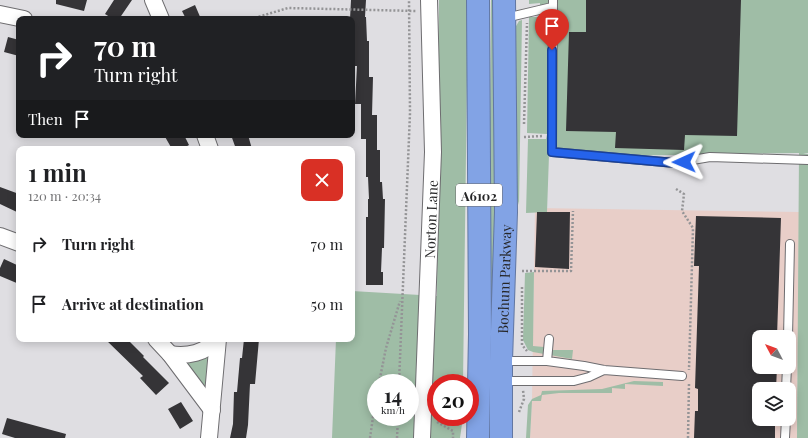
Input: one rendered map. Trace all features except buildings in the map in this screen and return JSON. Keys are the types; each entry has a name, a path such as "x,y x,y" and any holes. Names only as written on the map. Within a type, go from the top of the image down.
{"highway":[{"name":"Bochum Parkway","path":"478,0 491,374 501,438"},
{"name":"Bochum Parkway","path":"478,438 491,374 506,212 504,9"}],"street":[{"path":"153,0 160,16"},
{"name":"Norton Lane","path":"422,438 433,152 429,6"},
{"path":"0,14 16,17"},
{"path":"0,236 16,242"},
{"path":"159,342 170,354 212,410"},
{"path":"170,354 181,355 197,353 215,342"},
{"path":"209,438 218,342"}],"lane":[{"path":"504,9 553,3 552,152 670,163 694,161 710,157 808,160"},
{"path":"788,330 790,244"},
{"path":"547,361 549,339"},
{"path":"491,374 547,361 604,370 682,376"},
{"path":"491,374 574,381 589,377 604,370"},
{"path":"785,438 786,426"}],"path":[{"path":"399,374 401,297 410,113 409,0"},
{"path":"261,16 288,8 409,11 429,6"},
{"path":"524,137 553,136"},
{"path":"676,189 684,194 682,212 693,228 688,438"},
{"path":"522,271 571,271 573,211"},
{"path":"381,374 386,348 401,297"},
{"path":"423,415 453,431 453,438"},
{"path":"370,438 371,426"},
{"path":"397,438 398,426"}],"shaded area":[{"path":"535,208 799,212 797,438 530,438"}],"green space":[{"path":"439,0 468,0 463,374 427,374 427,426 462,426 460,438 332,438 336,342 355,342 355,291 437,296"},
{"path":"491,0 500,0 496,357 488,357"},
{"path":"529,0 808,0 808,153 803,153 808,154 808,438 797,438 799,153 607,156 549,155 547,212 526,213 528,139 546,139 547,134 527,133 529,17 539,17 540,3 529,4"},
{"path":"522,20 519,205 512,178 512,33 519,21"},
{"path":"534,272 533,346 544,347 544,350 573,350 572,359 533,352 528,350 523,340 525,273"},
{"path":"212,354 210,385 203,389 184,365"},
{"path":"634,381 663,382 663,386 625,384 625,389 612,388 612,393 559,393 542,395 541,401 532,401 530,438 526,438 528,405 532,399 541,395 542,391 602,389"}],"route":[{"path":"552,50 552,152 675,163 684,162"}]}
